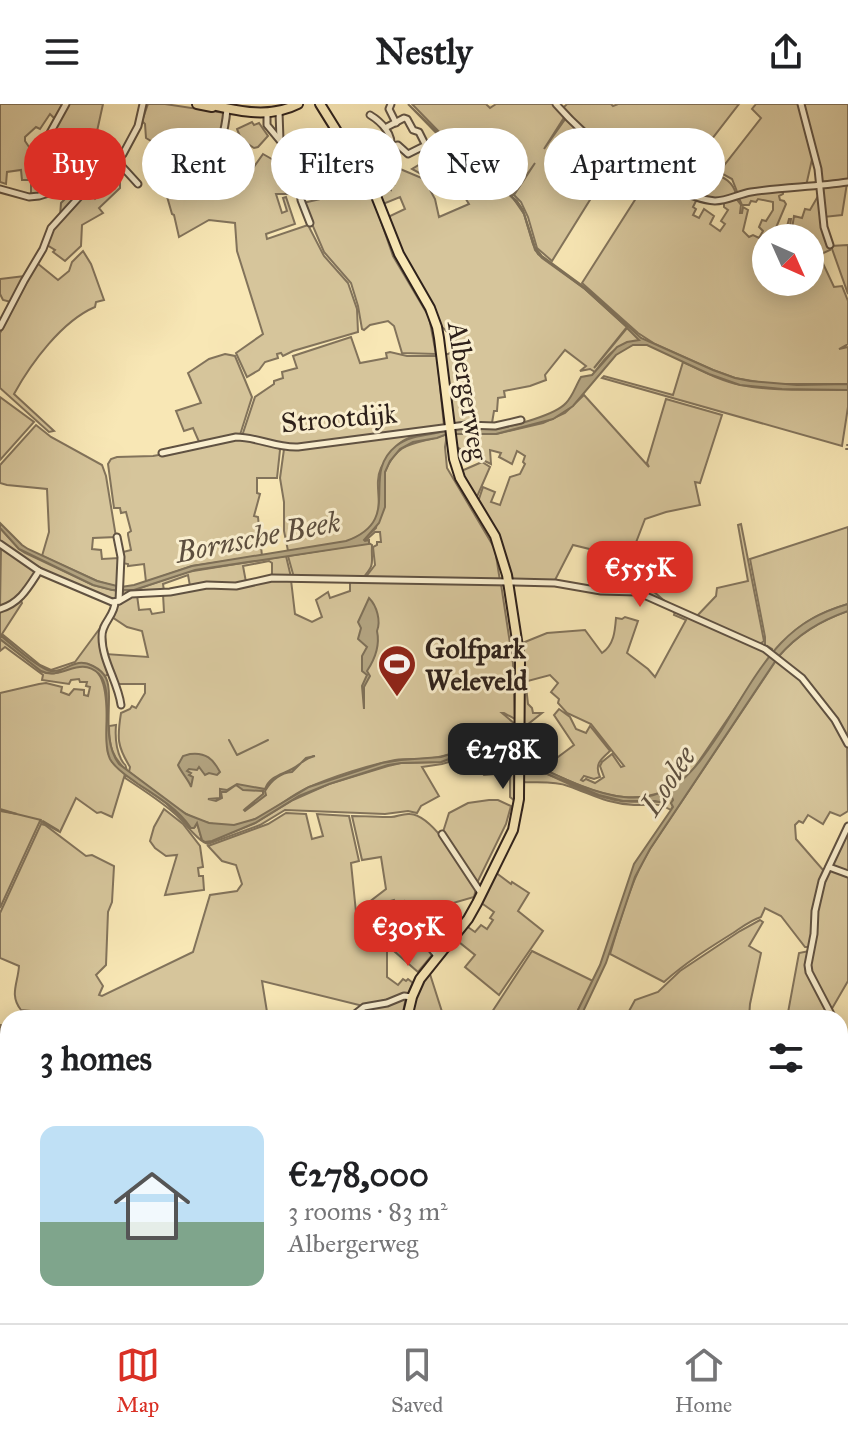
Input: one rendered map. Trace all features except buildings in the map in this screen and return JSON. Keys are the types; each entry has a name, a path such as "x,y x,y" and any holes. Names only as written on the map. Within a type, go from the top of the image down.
{"main road":[{"path":"197,104 229,107"},
{"path":"207,104 267,113 298,104"},
{"name":"Albergerweg","path":"320,104 336,128"},
{"name":"Albergerweg","path":"378,200 399,254 435,319 457,470 495,536 503,559 520,660 519,799 515,821 468,919 420,979 409,1010"}],"street":[{"path":"53,128 66,104"},
{"path":"126,149 138,126 143,104"},
{"path":"391,104 389,109 396,123"},
{"path":"556,104 591,140 638,172 698,198 716,201 752,192 848,182"},
{"path":"801,104 821,186 824,227 830,245"},
{"path":"225,128 229,107"},
{"path":"279,112 280,128"},
{"path":"267,113 267,125 271,130"},
{"path":"370,115 385,128 407,119 413,130 419,132 428,143 408,154 402,149"},
{"path":"126,171 138,184"},
{"path":"0,189 24,196"},
{"path":"0,327 43,249 51,228 77,200"},
{"path":"301,200 310,223"},
{"name":"Strootdijk","path":"162,453 236,437 282,447 298,447 450,430 470,425 497,426 521,420"},
{"path":"117,537 121,557 119,589 114,611 105,623 102,637 121,705"},
{"path":"0,544 39,571 109,602 131,594 204,585 236,586 272,578 555,583 601,591 637,592 756,644 779,659 802,678 835,720 848,744"},
{"path":"0,609 19,599 39,571"},
{"path":"829,1010 808,965 822,881 848,826"},
{"path":"442,834 482,894"},
{"path":"829,867 848,874"},
{"path":"407,918 437,956"},
{"path":"360,1010 404,996 412,997"}],"shaded area":[{"path":"0,104 65,104 56,120 50,114 41,128 24,128 24,180 21,170 7,172 6,184 0,182"},
{"path":"67,104 103,104 98,128 54,128"},
{"path":"148,104 225,113 222,128 145,128 142,121"},
{"path":"412,104 486,104 490,108 496,104 555,104 565,116 557,128 544,128 544,200 590,200 552,261 537,248 528,217 519,200 528,200 528,174 535,163 528,173 528,128 435,128"},
{"path":"567,104 739,104 720,128 582,128 562,109"},
{"path":"756,104 800,104 813,155 806,186 738,194 732,179 725,175 725,164 761,118 752,109"},
{"path":"803,104 848,104 848,181 823,185"},
{"path":"566,118 577,128 559,128"},
{"path":"252,122 254,125 259,123 268,136 255,148 255,128 239,128"},
{"path":"263,154 271,159 271,200 278,200 282,213 287,211 284,200 287,200 295,224 266,234 267,239 308,225 324,256 348,283 357,309 358,332 283,356 277,354 278,358 265,362 247,377 236,353 263,334 237,251 235,223 209,220 179,237 168,200 255,200 255,165"},
{"path":"402,170 418,177 418,200 435,200 439,217 469,204 466,200 514,200 524,214 535,250 542,258 585,289 641,340 614,350 595,372 590,369 580,371 586,366 565,350 545,375 546,380 504,391 505,397 498,398 497,411 494,411 494,425 453,425 445,355 469,353 471,349 465,343 461,345 441,326 402,254 388,217 405,209 401,200"},
{"path":"725,178 733,187 736,194 725,198"},
{"path":"847,183 842,215 824,217 823,188"},
{"path":"783,191 779,196 786,204 778,224 760,224 773,210 773,202 758,199 749,205 742,205 738,196"},
{"path":"821,191 823,224 793,224 794,216 802,218 805,209 810,210"},
{"path":"735,197 741,205 740,213 743,207 748,210 743,231 749,237 752,236 752,296 824,296 824,266 834,287 842,286 848,301 848,344 839,349 848,347 848,384 769,384 735,378 713,370 638,333 582,283 635,200 696,200 693,215 699,218 704,209 714,216 710,224 720,231 725,224 721,221 728,210 724,203"},
{"path":"64,200 75,200 60,216"},
{"path":"79,200 107,200 99,208 103,213 82,225 81,246 65,261 47,245 52,230"},
{"path":"316,200 374,200 393,256 429,317 436,354 402,353 394,326 388,321 362,329 351,283 324,252 303,203"},
{"path":"514,200 523,210 535,247 542,256 591,292 641,338 735,378 797,385 848,384 848,390 740,385 647,345 633,345 616,355 573,406 553,419 496,434 447,434 413,442 400,449 385,472 385,507 379,523 364,540 369,540 369,544 195,570 134,590 112,590 93,585 19,549 0,528 0,523 28,549 97,581 121,587 192,566 346,541 364,532 374,522 378,510 381,471 386,458 400,443 458,428 498,428 544,416 566,403 581,377 592,375 617,347 639,340 627,328 594,368 627,327 585,289 538,254 533,244 524,214"},
{"path":"824,232 830,250 824,253"},
{"path":"848,245 848,294 831,246"},
{"path":"83,251 104,300 96,302 95,307 59,333 29,369 14,394 54,431 49,432 0,388 0,333 37,263 58,280 69,271 72,262"},
{"path":"25,276 11,302 3,300 0,279"},
{"path":"351,337 360,363 387,358 386,353 390,352 407,356 437,356 444,426 287,446 242,436 255,397 274,381 283,378 282,372 297,368 293,356"},
{"path":"225,354 235,356 252,397 240,435 200,444 193,428 184,431 176,411 201,403 188,373 209,359"},
{"path":"683,362 741,385 848,390 842,446 602,378 604,376 673,395"},
{"path":"584,395 649,467 647,463 666,399 722,415 700,483 695,482 700,505 645,519 627,566 666,605 640,592 603,590 618,556 573,545 554,582 510,580 502,545 478,502 483,487 495,492 491,502 500,505 510,477 520,474 525,456 517,451 512,464 499,457 501,453 490,450 491,464 454,446 453,433 496,434 543,423 565,413"},
{"path":"0,397 34,422 0,460"},
{"path":"36,425 51,437 102,465 116,537 93,538 92,549 101,550 102,559 119,558 117,587 42,556 49,532 47,489 0,483 0,465"},
{"path":"446,429 405,440 390,454 378,477 378,514 367,531 340,544 288,551 280,478 284,449"},
{"path":"447,434 447,468 495,549 500,581 365,578 375,565 373,547 381,542 380,532 363,540 376,528 385,472 390,461 410,444"},
{"path":"238,438 277,446 280,450 277,478 257,478 257,493 260,494 254,516 258,517 262,556 192,566 146,582 144,564 128,566 122,563 123,552 131,550 128,533 131,531 126,512 121,513 120,508 114,508 108,464 111,459 153,456"},
{"path":"482,462 490,467 476,499 459,472"},
{"path":"741,524 764,641 760,644 696,617 716,596 717,588 748,581 738,525"},
{"path":"848,527 848,604 806,622 771,652 772,649 765,647 750,559"},
{"path":"0,528 25,553 93,585 117,591 116,599 114,601 69,582 14,553 0,544"},
{"path":"372,545 372,564 362,579 293,574 288,556"},
{"path":"1,548 35,571 35,575 16,597 0,606"},
{"path":"286,556 291,577 265,578 272,576 272,563 269,561 243,566 246,582 234,585 190,586 188,575 163,584 164,591 121,597 120,591 137,589 187,572"},
{"path":"291,580 295,614 312,622 322,617 316,600 328,592 330,598 350,591 350,581 501,584 513,663 515,719 502,713 515,724 516,738 491,737 491,745 516,753 516,757 474,748 437,757 385,762 307,788 264,814 236,825 206,822 178,809 129,772 130,767 120,747 121,713 132,706 136,708 145,693 145,684 116,684 106,654 148,657 142,631 127,627 112,617 114,612 127,597 137,595 139,610 150,609 152,614 164,612 163,594"},
{"path":"31,588 2,634 40,665 51,670 75,662 103,624 110,673 105,676 95,667 79,663 60,671 46,670 0,635 0,610"},
{"path":"369,598 378,614 379,623 374,657 367,671 370,676 364,687 364,709 362,686 367,675 362,671 362,656 367,647 358,639 361,628 358,622"},
{"path":"848,604 848,611 810,629 778,657 650,849 635,877 606,963 584,1010 578,1010 600,965 634,864 673,807 671,794 667,795 665,803 623,801 599,795 493,752 468,752 441,762 388,765 329,784 299,796 255,823 205,842 197,823 191,828 174,809 123,773 110,759 106,739 106,691 99,674 84,667 56,673 41,671 0,639 0,635 51,671 81,663 99,670 108,685 110,740 119,764 186,814 209,823 234,825 255,819 309,787 382,763 441,757 466,749 489,749 510,754 581,786 610,795 641,797 656,794 669,789 691,772 781,643 812,619"},
{"path":"675,611 745,640 771,655 691,773 670,788 650,796 628,797 585,787 521,759 522,690 526,686 528,704 533,713 542,713 527,725 529,754 550,763 574,745 554,715 559,709 570,717 576,729 586,733 590,726 610,751 598,765 600,777 584,776 581,780 595,783 604,777 600,766 612,754 621,767 624,766 591,724 567,713 558,703 559,699 551,692 558,683 550,675 524,682 520,644 547,633 585,630 602,653 611,642 616,618 625,617 638,621 627,653 655,677 686,620 674,615"},
{"path":"848,611 848,740 806,681 778,657 810,629"},
{"path":"0,639 46,673 76,666 89,666 98,672 106,698 108,753 113,763 125,774 112,817 97,813 76,798 60,832 40,821 0,908 0,811 17,814 0,809 0,693 46,683 62,687 61,692 69,695 74,689 84,690 84,695 88,696 90,687 79,679 71,680 69,684 42,680 43,675 5,647 0,651"},
{"path":"777,659 798,676 847,742 848,811 840,816 830,812 823,824 808,815 803,823 799,821 795,825 796,839 824,871 810,947 805,947 781,916 765,908 761,917 706,950 664,982 610,954 627,900 650,849"},
{"path":"116,725 117,747 127,771 118,761 111,745 109,726"},
{"path":"468,752 493,752 516,760 515,801 510,797 510,769 495,768 494,774 484,775 473,757 469,756 422,767 439,796 421,806 417,813 285,810 260,825 208,844 200,839 168,808 125,778 126,775 166,803 191,828 197,823 202,840 208,842 255,823 293,800 329,784 401,763 441,762"},
{"path":"183,756 208,757 220,772 205,775 199,767 197,770 189,769 189,775 193,777 191,787 178,765"},
{"path":"521,762 608,798 665,803 668,800 666,795 671,794 673,806 671,810 657,805 624,804 563,784 524,782 522,811"},
{"path":"301,763 292,772 276,778 265,791 266,795 245,811 263,791 243,790 236,785 226,792 221,792 222,798 216,801 208,799 220,798 220,789 227,790 237,784 265,789 273,779"},
{"path":"489,800 511,806 506,824 477,883 443,832 449,813 468,803"},
{"path":"164,809 183,824 200,846 203,867 198,868 199,876 203,876 204,890 165,895 177,855 166,856 150,841"},
{"path":"286,813 306,814 312,839 323,836 317,814 349,816 359,861 351,863 356,912 386,889 381,857 362,860 352,816 391,817 407,814 429,823 438,833 476,889 474,897 446,905 459,921 434,952 408,918 416,916 411,905 405,906 404,901 387,902 390,924 406,919 433,954 418,972 387,945 387,977 398,985 403,979 413,983 408,994 363,1006 262,981 267,1010 21,1010 15,999 19,966 0,958 0,913 41,824 86,856 92,855 114,866 106,965 96,975 103,986 99,995 102,996 193,952 210,895 237,891 242,884 236,865 222,861 208,846 268,824"},
{"path":"848,827 848,872 830,866"},
{"path":"829,868 848,875 848,981 831,1010 809,971 825,875"},
{"path":"495,872 529,893 518,911 543,931 499,995 465,967 475,955 454,938 465,925 475,932 481,925 487,929 493,920 490,918 494,912 480,902"},
{"path":"760,920 763,922 749,946 761,953 750,1010 630,1010 635,1000 658,992 680,971"},
{"path":"532,951 593,981 578,1010 493,1010"},
{"path":"809,951 806,970 826,1010 788,1010 799,953"},
{"path":"429,971 441,1010 412,1010 415,996"},
{"path":"406,997 404,1010 362,1010"}],"waterway":[{"path":"229,740 237,755 268,740"},
{"path":"0,810 41,820"},
{"path":"43,821 58,830"}],"place":[{"name":"Golfpark Weleveld","path":"397,698"}],"water label":[{"name":"Bornsche Beek","path":"258,537"},
{"name":"Loolee","path":"668,781"}]}
